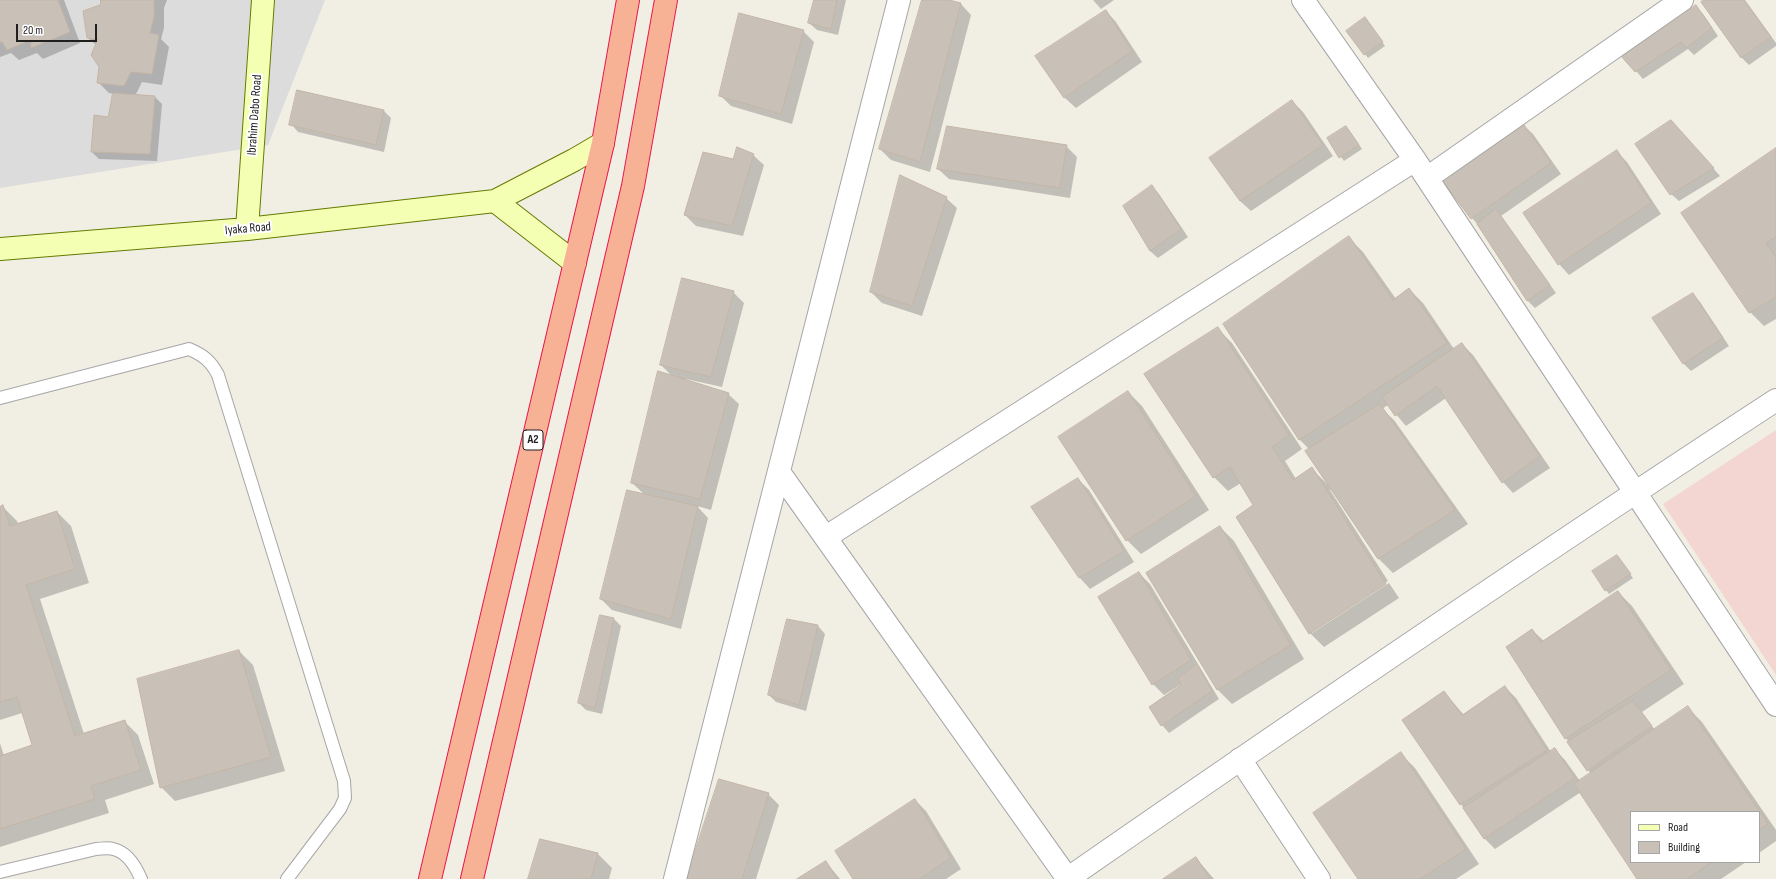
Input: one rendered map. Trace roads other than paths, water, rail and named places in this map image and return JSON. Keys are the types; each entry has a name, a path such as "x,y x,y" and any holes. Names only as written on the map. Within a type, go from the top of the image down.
{"highway":[{"name":"A2","path":"430,879 603,143 628,0"},
{"path":"472,879 633,186 666,0"}],"main road":[{"name":"Ibrahim Dabo Road","path":"247,230 263,0"},
{"name":"Iyaka Road","path":"0,249 247,230 495,201 543,177 603,143"},
{"path":"495,201 575,263"}],"street":[{"path":"675,879 780,472 899,0"},
{"path":"1304,0 1415,160 1776,705"},
{"path":"1427,178 1682,0"},
{"path":"826,538 1415,160"},
{"path":"780,472 1068,879 1240,759 1634,492 1776,400"},
{"path":"1240,759 1320,879"}],"lane":[{"path":"0,398 189,349 202,354 214,366 344,780 345,798 340,810 287,879"},
{"path":"0,872 96,849 112,848 125,856 136,867 141,879"}]}
